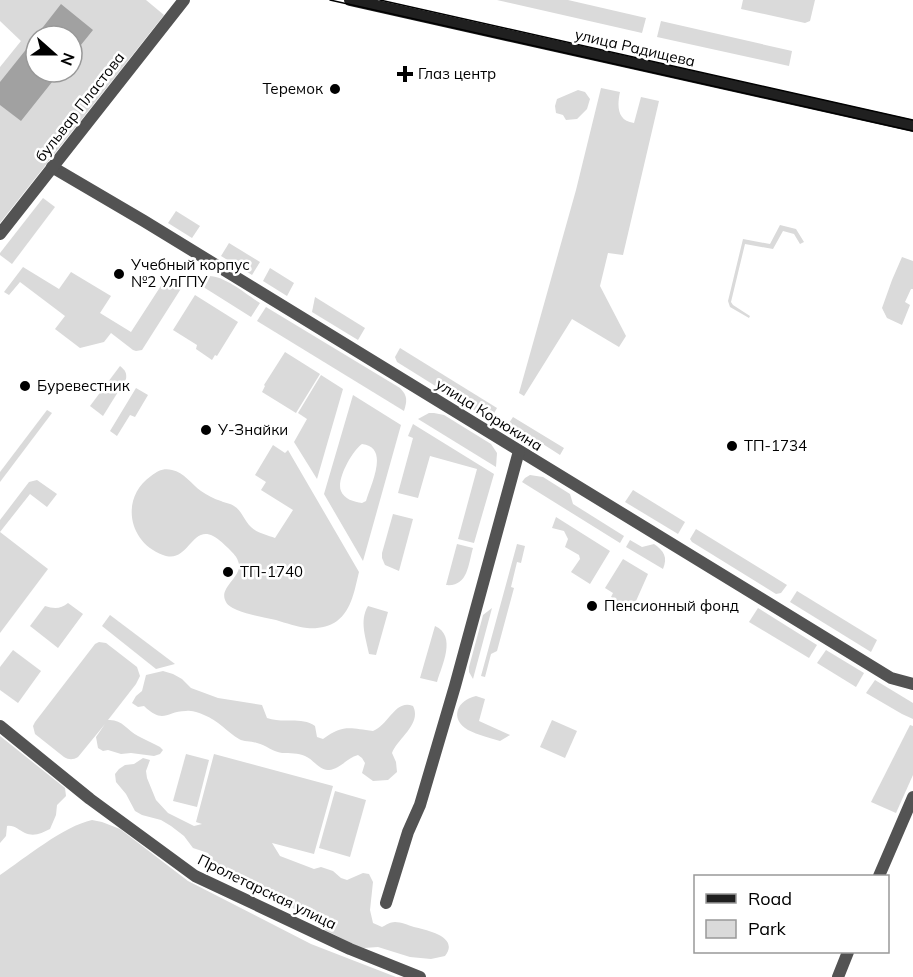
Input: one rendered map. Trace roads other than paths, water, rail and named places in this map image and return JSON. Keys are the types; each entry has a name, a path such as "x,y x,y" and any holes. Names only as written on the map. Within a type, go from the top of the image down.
{"street":[{"name":"бульвар Пластова","path":"0,234 184,0"},
{"name":"улица Радищева","path":"350,0 913,126"},
{"name":"улица Корюкина","path":"52,167 891,678 913,684"},
{"path":"386,903 397,864 420,805 432,766 519,451"},
{"name":"Пролетарская улица","path":"0,726 90,799 195,876 350,949 420,977"},
{"path":"879,875 913,797"},
{"path":"838,977 847,953"}],"tram line":[{"path":"330,0 913,131"},
{"path":"380,0 913,120"}],"place":[{"name":"Глаз центр","path":"405,74"},
{"name":"Теремок","path":"335,89"},
{"name":"Учебный корпус №2 УлГПУ","path":"119,274"},
{"name":"Буревестник","path":"25,386"},
{"name":"У-Знайки","path":"206,430"},
{"name":"ТП-1734","path":"732,446"},
{"name":"ТП-1740","path":"228,572"},
{"name":"Пенсионный фонд","path":"592,606"}]}
